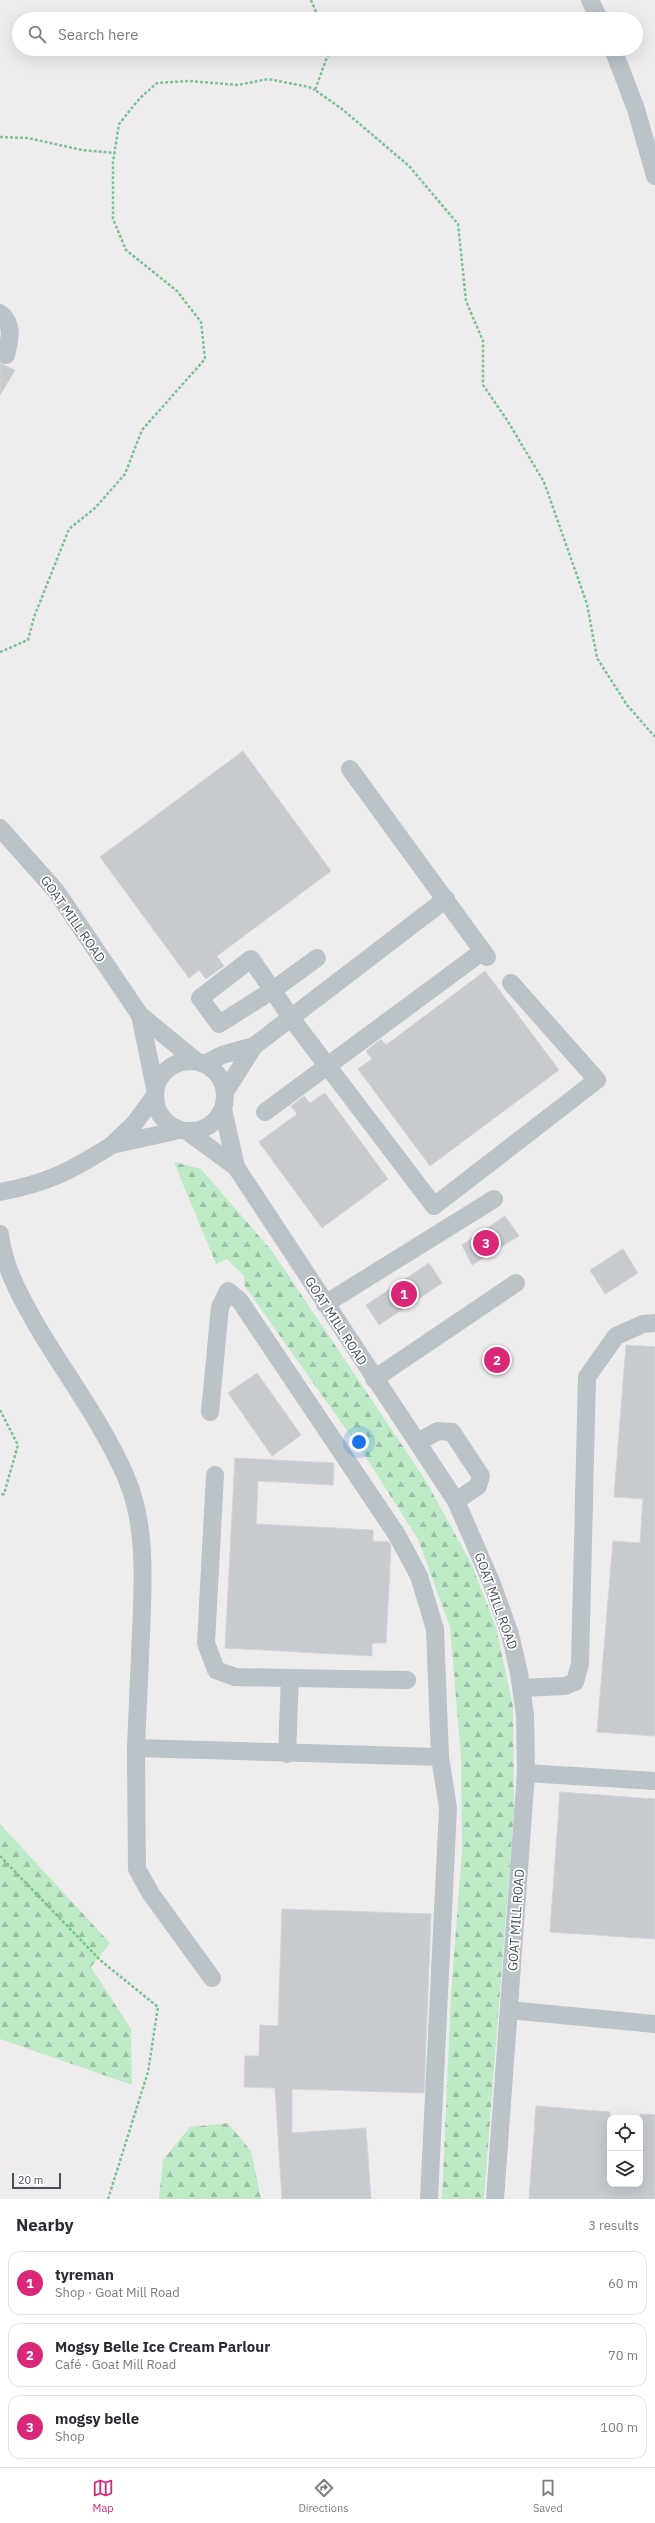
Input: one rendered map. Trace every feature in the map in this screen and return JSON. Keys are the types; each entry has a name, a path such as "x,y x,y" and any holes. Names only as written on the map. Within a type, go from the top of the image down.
{"street":[{"path":"590,0 596,12"},
{"path":"616,56 636,109 655,176"},
{"path":"0,313 6,318 10,327 10,337 6,355"},
{"path":"265,1112 485,954 350,769"},
{"name":"GOAT MILL ROAD","path":"0,828 56,891 140,1015 200,1062"},
{"path":"112,1145 183,1131 197,1131 209,1126 218,1117 223,1109 225,1092 254,1046 446,899"},
{"path":"317,958 273,990 291,1018 434,1206 597,1080 511,983"},
{"name":"GOAT MILL ROAD","path":"140,1015 155,1093"},
{"path":"0,1192 40,1184 68,1173 112,1145 134,1124 155,1093 163,1072 170,1066 178,1062 200,1062 254,1046"},
{"path":"200,1062 218,1075 225,1092"},
{"path":"155,1093 155,1106 164,1121 183,1131"},
{"name":"GOAT MILL ROAD","path":"223,1109 236,1167 374,1379 418,1442 456,1501 492,1584 510,1634 522,1688 525,1715 526,1773 495,2199"},
{"name":"GOAT MILL ROAD","path":"183,1131 236,1167"},
{"path":"325,1304 494,1199"},
{"path":"0,1234 6,1260 17,1292 111,1446 126,1478 135,1506 141,1533 143,1581 136,1748 137,1869 151,1894 212,1978"},
{"path":"374,1379 516,1283"},
{"path":"210,1412 220,1307 228,1291 240,1301 397,1535 419,1576 435,1629 440,1757 448,1808 429,2199"},
{"path":"522,1688 565,1686 575,1682 580,1664 587,1377 616,1336 643,1324 655,1322"},
{"path":"418,1442 438,1431 452,1432 481,1476 478,1486 456,1501"},
{"path":"216,1475 206,1643 216,1670 235,1677 407,1680"},
{"path":"286,1754 290,1678"},
{"path":"136,1748 286,1754 440,1757"},
{"path":"526,1773 655,1781"},
{"path":"509,2010 655,2024"}],"path":[{"path":"311,0 316,12"},
{"path":"315,90 327,56"},
{"path":"0,652 28,640 34,617 69,529 95,508 125,474 142,430 205,359 201,322 177,291 126,250 113,220 114,153 119,124 140,98 158,83 189,81 238,85 268,79 309,87 342,109 410,166 458,224 466,301 483,341 483,385 507,420 544,482 588,604 597,658 627,705 655,737"},
{"path":"0,137 28,138 82,150 114,153"},
{"path":"0,1410 18,1445 4,1494 0,1495"},
{"path":"0,1856 100,1960 158,2007 148,2072 108,2199"}],"green space":[{"path":"174,1162 201,1169 272,1251 426,1481 472,1565 496,1627 513,1707 514,1810 484,2199 442,2199 451,1994 462,1850 461,1758 450,1627 418,1539 365,1456 244,1285 244,1276 227,1259 216,1264"},
{"path":"0,1824 110,1943 91,1967 131,2029 132,2085 0,2039"},
{"path":"228,2123 251,2151 261,2199 159,2199 163,2160 190,2127"}],"building":[{"path":"0,363 15,370 0,395"},
{"path":"243,751 331,871 217,956 224,966 206,979 199,970 189,978 100,857"},
{"path":"485,971 559,1070 430,1166 358,1069 372,1059 366,1051 381,1039 386,1045"},
{"path":"325,1093 388,1179 322,1228 259,1142 297,1114 291,1106 304,1096 310,1103"},
{"path":"505,1216 519,1236 472,1265 462,1245"},
{"path":"623,1249 638,1273 605,1294 590,1270"},
{"path":"429,1263 442,1283 379,1325 366,1305"},
{"path":"626,1345 655,1347 655,1736 597,1732 613,1541 640,1543 643,1499 614,1497"},
{"path":"257,1373 301,1435 272,1456 228,1393"},
{"path":"235,1458 334,1463 333,1485 258,1481 256,1524 373,1530 373,1541 389,1542 391,1546 386,1643 372,1643 372,1656 225,1648"},
{"path":"560,1792 655,1799 655,1939 550,1932"},
{"path":"282,1909 431,1914 424,2093 292,2089 292,2133 366,2128 371,2199 282,2199 275,2088 244,2087 245,2056 259,2056 260,2025 278,2026"},
{"path":"536,2106 610,2112 610,2115 607,2115 607,2187 643,2187 643,2115 640,2114 655,2115 655,2199 529,2199"}],"place":[{"name":"mogsy belle","path":"486,1243"},
{"name":"tyreman","path":"404,1294"},
{"name":"Mogsy Belle Ice Cream Parlour","path":"497,1360"}]}
